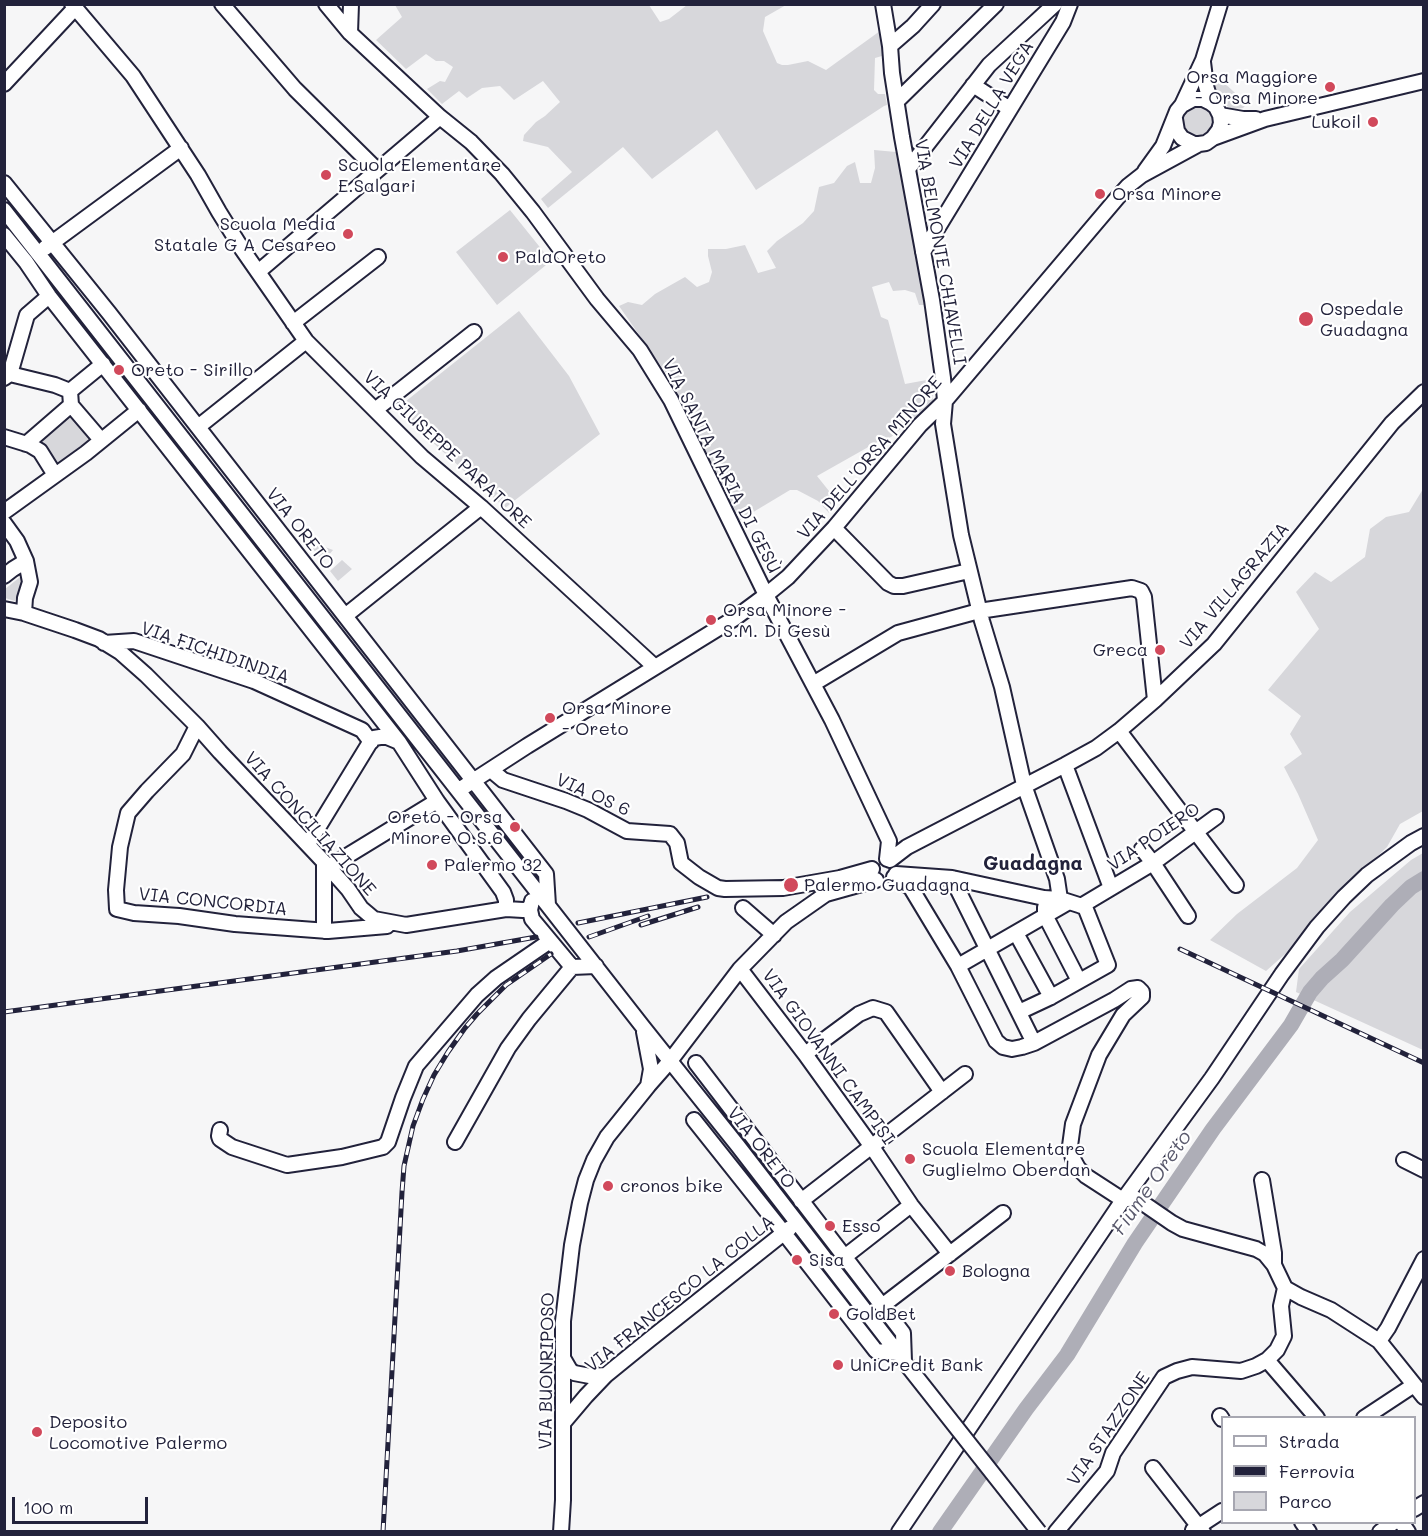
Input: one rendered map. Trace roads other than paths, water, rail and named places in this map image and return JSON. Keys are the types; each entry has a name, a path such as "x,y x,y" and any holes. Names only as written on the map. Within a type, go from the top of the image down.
{"street":[{"path":"222,4 295,89 377,170"},
{"name":"VIA SANTA MARIA DI GESÙ","path":"327,4 350,33 440,117 471,142 502,174 640,350 671,400 766,595 832,720 889,841 888,859"},
{"path":"350,33 351,4"},
{"name":"VIA BELMONTE CHIAVELLI","path":"883,4 942,367 945,401 943,424 969,571 1002,687 1024,785 1057,879 1074,903 1108,965 1079,981"},
{"path":"890,46 933,4"},
{"path":"897,101 996,4"},
{"path":"908,169 989,65 1055,4"},
{"name":"VIA DELLA VEGA","path":"923,252 1063,22 1070,4"},
{"path":"1142,175 1163,146 1177,111 1203,60 1220,4"},
{"path":"4,84 74,6"},
{"name":"VIA GIUSEPPE PARATORE","path":"74,6 133,76 258,272 306,341 422,457 481,507 655,667"},
{"path":"1203,60 1206,86 1211,103"},
{"path":"1175,119 1177,130 1182,138 1194,144 1206,143 1265,120 1424,81"},
{"path":"973,85 1010,109"},
{"path":"1182,105 1193,99 1203,99 1216,107 1221,123 1214,138"},
{"path":"1220,115 1265,120"},
{"path":"258,272 440,117"},
{"path":"1142,175 1198,144"},
{"path":"26,262 181,148"},
{"name":"VIA DELL'ORSA MINORE","path":"459,790 735,618 788,577 834,528 920,425 945,401 1118,197 1142,175"},
{"name":"VIA ORETO","path":"4,183 109,313 546,874 548,905"},
{"name":"VIA ORETO","path":"4,210 1039,1532"},
{"path":"4,235 49,296 399,742 437,801 502,892 506,900 506,909"},
{"path":"293,323 378,257"},
{"path":"49,296 27,315 7,376 56,385 70,398 101,440"},
{"path":"375,410 474,332"},
{"path":"198,428 306,341"},
{"path":"26,444 103,364"},
{"name":"VIA VILLAGRAZIA","path":"888,859 1096,748 1155,700 1214,644 1392,423 1424,392"},
{"path":"4,512 139,410"},
{"path":"4,437 40,451 55,475"},
{"path":"345,616 481,507"},
{"path":"4,523 17,540 26,561 30,582 25,597 24,614"},
{"path":"834,528 888,583 894,586 969,571"},
{"path":"4,576 26,561"},
{"path":"813,684 898,633 979,611 1132,588 1141,591 1144,597 1155,700"},
{"name":"VIA FICHIDINDIA","path":"4,609 75,630 104,643 134,641 254,681 362,730 371,742"},
{"name":"VIA CONCILIAZIONE","path":"104,643 120,652 146,675 197,726 308,844 374,919 406,925 506,909 526,910 531,906"},
{"name":"VIA CONCORDIA","path":"197,726 183,754 128,813 120,847 116,890 117,909 134,913 179,916 235,924 324,931 406,925"},
{"path":"1119,731 1236,885"},
{"path":"308,844 374,738 387,737 399,742"},
{"path":"1065,765 1111,888"},
{"name":"VIA OS 6","path":"491,770 503,780 588,810 627,831 670,834 677,843 681,863 718,888 783,888 874,874"},
{"path":"324,931 326,864 437,801"},
{"name":"VIA POIERO","path":"957,966 1045,915 1111,888 1153,863 1216,817"},
{"path":"899,1532 1123,1200 1212,1078 1282,974 1317,927 1367,875 1424,836"},
{"path":"1142,849 1188,916"},
{"path":"895,875 895,866 888,859 878,860 873,865 874,874 883,883 895,875 952,878 1074,903"},
{"path":"670,1061 741,969 786,922 826,894 874,874"},
{"path":"895,875 911,888 957,966 996,1041 1003,1047 1012,1049 1034,1042 1131,989 1138,988 1142,992 1142,997 1124,1015 1099,1055 1073,1124 1070,1146 1078,1168 1086,1176 1123,1200 1137,1199 1183,1229 1256,1249 1265,1254 1274,1265 1285,1288 1331,1311 1379,1341 1424,1397"},
{"path":"952,878 1034,1042"},
{"path":"534,887 530,914 532,919 572,967"},
{"path":"1018,1012 1079,981 1045,915 1044,898"},
{"path":"743,908 774,935"},
{"path":"1016,933 1051,997"},
{"path":"220,1130 220,1139 232,1147 286,1165 342,1157 383,1147 388,1142 416,1066 477,995 496,978 550,941"},
{"path":"455,1142 508,1048 529,1019 572,967 596,966"},
{"name":"VIA GIOVANNI CAMPISI","path":"741,969 872,1147 911,1205 950,1254"},
{"path":"805,1054 859,1014 873,1008 886,1012 942,1092"},
{"path":"643,1027 651,1069 648,1086"},
{"name":"VIA BUONRIPOSO","path":"561,1532 564,1422 563,1321 572,1245 586,1180 607,1137 670,1061"},
{"name":"VIA ORETO","path":"696,1063 903,1333 903,1360"},
{"path":"801,1201 965,1074"},
{"name":"VIA ORETO","path":"694,1120 876,1351 903,1360"},
{"path":"724,1157 751,1136"},
{"path":"1404,1160 1424,1170"},
{"path":"1262,1180 1274,1265"},
{"path":"831,1267 911,1205"},
{"path":"882,1306 1003,1213"},
{"name":"VIA FRANCESCO LA COLLA","path":"564,1422 606,1375 797,1223"},
{"path":"1379,1341 1424,1259"},
{"path":"1285,1288 1281,1306 1284,1336 1278,1350 1267,1359 1315,1416"},
{"path":"563,1358 570,1370 574,1372 591,1376 606,1375"},
{"path":"563,1358 571,1379 586,1396"},
{"name":"VIA STAZZONE","path":"1056,1532 1107,1471 1113,1453 1164,1377 1192,1367 1241,1371 1267,1359"},
{"path":"1367,1416 1414,1385"},
{"path":"1153,1468 1198,1530 1221,1512"}],"waterway":[{"name":"Fiume Oreto","path":"940,1532 1026,1409 1067,1355 1135,1243 1213,1129 1291,1025 1310,992 1392,905 1411,887 1424,879"}],"railway":[{"path":"578,923 707,897"},
{"path":"641,925 698,907"},
{"path":"589,937 648,916"},
{"path":"4,1012 457,951 536,937"},
{"path":"1180,949 1424,1063"},
{"path":"383,1532 402,1192 404,1166 413,1126 434,1075 465,1028 506,985 551,954"}],"place":[{"name":"Orsa Maggiore - Orsa Minore","path":"1330,87"},
{"name":"Lukoil","path":"1373,122"},
{"name":"Scuola Elementare E.Salgari","path":"326,175"},
{"name":"Orsa Minore","path":"1100,194"},
{"name":"Scuola Media Statale G A Cesareo","path":"348,234"},
{"name":"PalaOreto","path":"503,257"},
{"name":"Ospedale Guadagna","path":"1306,319"},
{"name":"Oreto - Sirillo","path":"119,370"},
{"name":"Orsa Minore - S.M. Di Gesù","path":"711,620"},
{"name":"Greca","path":"1160,650"},
{"name":"Orsa Minore - Oreto","path":"550,718"},
{"name":"Oreto - Orsa Minore O.S.6","path":"515,827"},
{"name":"Palermo 32","path":"432,865"},
{"name":"Palermo Guadagna","path":"791,885"},
{"name":"Scuola Elementare Guglielmo Oberdan","path":"910,1159"},
{"name":"cronos bike","path":"608,1186"},
{"name":"Esso","path":"830,1226"},
{"name":"Sisa","path":"797,1260"},
{"name":"Bologna","path":"950,1271"},
{"name":"GoldBet","path":"834,1314"},
{"name":"UniCredit Bank","path":"838,1365"},
{"name":"Deposito Locomotive Palermo","path":"37,1432"}],"district":[{"name":"Guadagna","path":"1033,864"}]}
